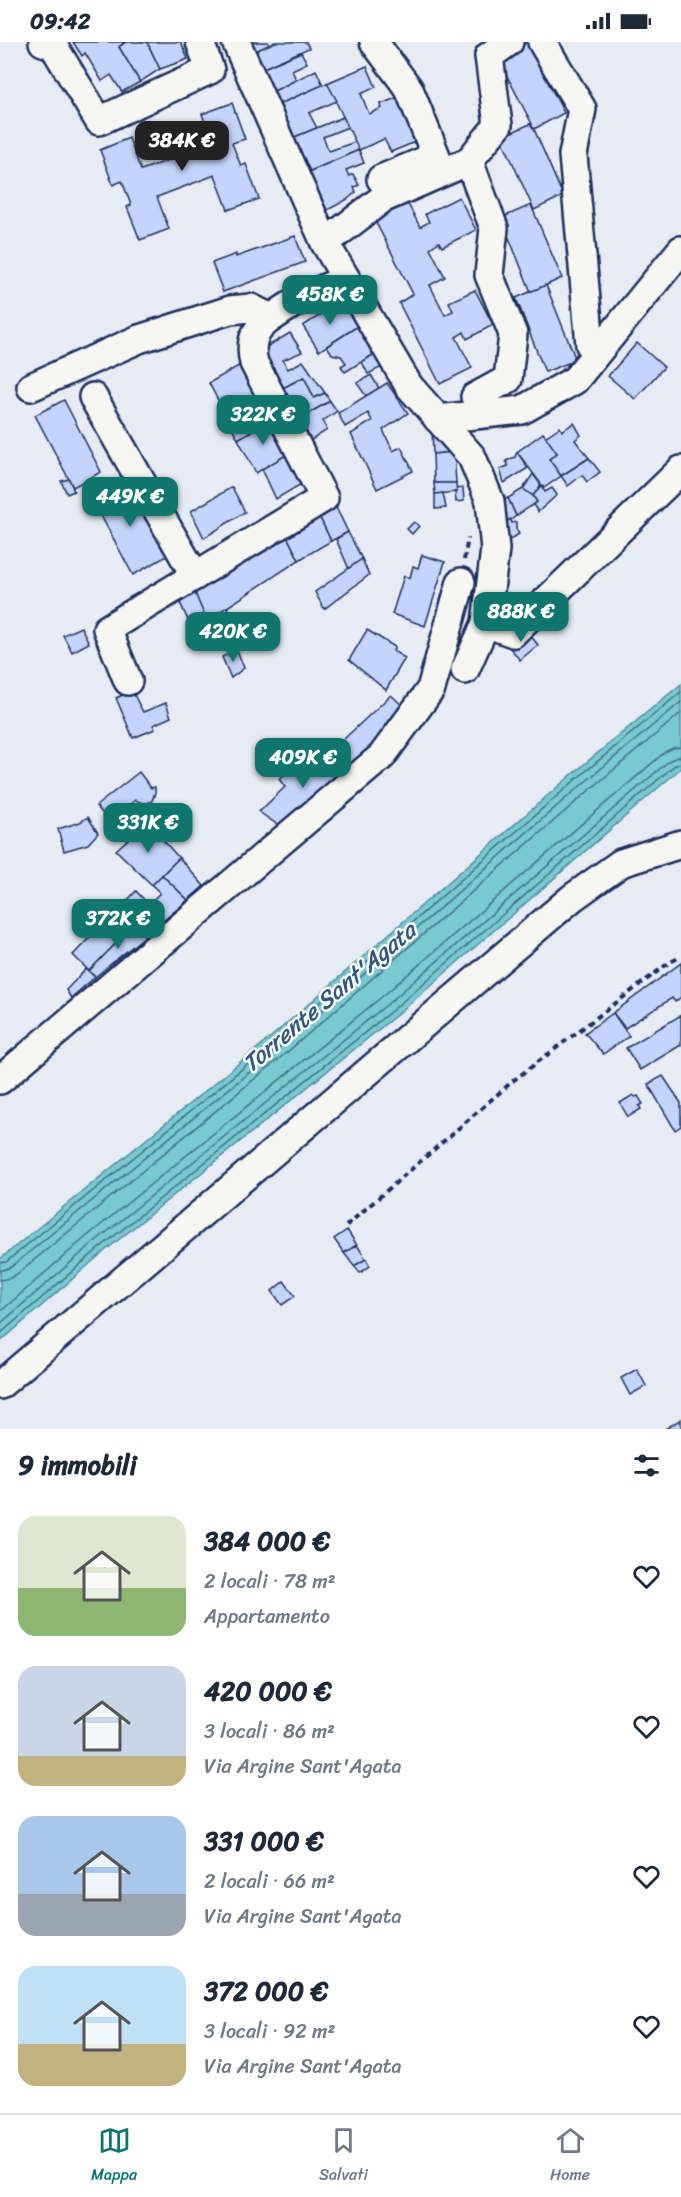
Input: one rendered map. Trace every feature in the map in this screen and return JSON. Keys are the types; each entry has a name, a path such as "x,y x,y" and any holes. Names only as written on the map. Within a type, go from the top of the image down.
{"street":[{"path":"52,43 99,121 210,70 200,42"},
{"path":"236,42 325,243 409,386 472,457 490,501 495,549 486,623 465,670"},
{"path":"375,42 409,89 436,156 381,179"},
{"path":"325,243 382,199 469,162 498,125 489,56 509,42"},
{"path":"542,42 582,109 573,155 590,345"},
{"path":"469,162 494,228 489,275 513,334 508,379 475,397"},
{"path":"438,419 522,410 575,380 681,250"},
{"path":"128,681 107,629 324,498 254,363 251,348 259,326 300,299 346,279"},
{"path":"31,387 139,339 230,310 251,308 271,318"},
{"path":"93,397 195,576"},
{"path":"486,623 513,633 681,470"},
{"path":"0,1080 382,756 431,689 460,582"},
{"path":"0,1385 572,898 621,863 681,844"}],"path":[{"path":"346,1226 514,1080 670,962 681,957"}],"water":[{"name":"Torrente Sant'Agata","path":"681,684 681,768 399,1013 101,1254 0,1342 0,1259 271,1037 570,776"}],"building":[{"path":"73,42 125,42 119,47 140,82 122,92 111,75 102,81 85,53 82,56"},
{"path":"126,42 147,42 160,69 140,82 119,47"},
{"path":"147,42 181,42 188,59 160,69"},
{"path":"246,42 268,42 269,45 251,53"},
{"path":"275,42 306,42 309,48 259,70 251,53"},
{"path":"527,42 564,113 534,129 498,59"},
{"path":"301,52 307,63 292,70 296,80 270,93 259,70"},
{"path":"367,66 376,87 361,94 369,114 382,108 381,104 401,96 420,140 391,152 384,139 359,150 327,83"},
{"path":"316,70 323,85 275,106 270,93"},
{"path":"327,83 337,101 309,113 317,128 290,139 275,106"},
{"path":"232,103 245,139 232,143 241,166 246,164 259,199 228,210 215,175 157,197 169,229 140,240 127,207 131,205 122,181 113,185 100,150 129,138 141,170 213,144 202,114"},
{"path":"343,117 348,127 323,137 329,151 355,142 359,150 306,173 290,139"},
{"path":"530,124 563,196 534,210 501,137"},
{"path":"359,150 364,163 346,170 349,176 353,174 359,185 354,187 356,192 324,212 306,173"},
{"path":"459,197 476,230 442,247 439,242 430,248 445,277 430,285 445,315 453,311 449,302 475,290 493,325 467,339 464,332 456,337 472,368 440,384 399,303 413,294 373,217 406,200 420,227 429,222 425,214"},
{"path":"531,205 562,278 531,292 501,218"},
{"path":"295,236 305,262 223,292 212,263"},
{"path":"546,285 576,360 545,372 516,298"},
{"path":"342,301 358,326 319,351 303,326"},
{"path":"358,326 376,353 345,372 341,366 346,363 341,356 332,354 327,346"},
{"path":"290,333 302,352 283,360 288,369 303,361 325,393 314,398 304,377 277,391 258,352"},
{"path":"637,343 664,367 635,399 608,376"},
{"path":"376,353 384,366 368,374 362,362"},
{"path":"242,364 270,420 238,439 209,383"},
{"path":"371,375 379,388 366,396 357,383"},
{"path":"304,377 314,398 325,393 330,401 292,423 277,391"},
{"path":"387,383 408,413 383,430 393,451 401,447 413,471 377,489 351,434 372,421 368,413 345,427 338,413"},
{"path":"64,400 101,472 73,487 35,415"},
{"path":"330,401 337,411 323,421 327,430 310,441 303,428 297,431 292,423"},
{"path":"270,420 288,454 256,473 238,439"},
{"path":"574,423 581,435 575,440 589,458 561,476 549,459 557,453 545,437 560,427 562,431"},
{"path":"432,430 454,452 433,454"},
{"path":"543,433 557,453 549,459 561,476 544,488 517,452"},
{"path":"454,452 456,483 434,483 433,454"},
{"path":"517,452 528,468 504,483 500,469 508,466 506,461 515,457"},
{"path":"288,454 303,483 276,499 262,469"},
{"path":"589,458 600,472 587,482 582,475 568,486 561,476"},
{"path":"533,474 541,485 533,496 523,489"},
{"path":"69,479 74,491 67,494 61,481"},
{"path":"128,482 167,556 133,575 93,501"},
{"path":"434,483 456,483 457,492 435,494"},
{"path":"541,485 545,492 552,488 557,495 538,512 534,505 537,502 533,496"},
{"path":"232,487 245,512 204,538 191,511"},
{"path":"463,488 464,501 456,502 456,489"},
{"path":"523,489 537,502 516,516 508,498"},
{"path":"443,493 446,508 435,509 435,494"},
{"path":"508,498 516,516 497,531 501,501"},
{"path":"333,501 348,532 331,541 316,510"},
{"path":"316,510 331,541 299,560 283,529"},
{"path":"510,519 512,523 516,522 519,534 499,547 497,531"},
{"path":"414,522 419,526 412,534 407,529"},
{"path":"283,529 299,560 206,621 192,586"},
{"path":"348,532 362,559 349,569 336,539"},
{"path":"422,555 445,562 425,626 392,614 404,576 410,578 413,566 418,568"},
{"path":"362,559 369,575 324,609 315,592"},
{"path":"192,586 213,636 198,642 176,594"},
{"path":"227,607 230,614 225,617 226,621 210,630 206,621"},
{"path":"523,626 538,645 520,660 504,641"},
{"path":"81,627 89,643 72,652 63,635"},
{"path":"367,630 395,647 393,651 405,658 386,690 349,660"},
{"path":"237,650 244,668 231,678 222,657"},
{"path":"132,691 143,712 166,703 171,717 153,725 155,729 133,738 116,698"},
{"path":"391,695 403,706 368,751 348,771 330,752"},
{"path":"330,752 348,771 281,827 259,812 285,787 279,779 292,768 299,776"},
{"path":"139,772 151,788 155,787 155,796 152,801 145,804 135,800 110,822 96,806"},
{"path":"88,817 98,833 88,844 64,851 58,829"},
{"path":"147,822 179,858 152,885 116,850"},
{"path":"179,858 204,886 188,900 162,875"},
{"path":"162,875 188,900 145,936 130,921 160,893 152,885"},
{"path":"136,891 148,904 138,913 126,902"},
{"path":"118,908 134,925 89,971 73,955"},
{"path":"134,925 145,936 95,977 89,971"},
{"path":"681,963 681,997 675,1002 672,998 625,1028 613,1013"},
{"path":"86,969 95,977 71,998 66,990"},
{"path":"613,1013 629,1036 603,1054 585,1033"},
{"path":"681,1015 681,1045 640,1070 626,1048"},
{"path":"663,1076 681,1103 681,1126 675,1130 648,1084"},
{"path":"633,1095 638,1096 643,1104 639,1106 641,1109 628,1117 620,1103"},
{"path":"347,1230 357,1245 344,1253 334,1239"},
{"path":"357,1245 366,1259 354,1266 344,1253"},
{"path":"366,1259 370,1266 360,1273 354,1266"},
{"path":"284,1281 295,1296 282,1305 272,1291"},
{"path":"637,1369 646,1386 630,1395 621,1378"},
{"path":"681,1419 681,1429 665,1429"}]}
